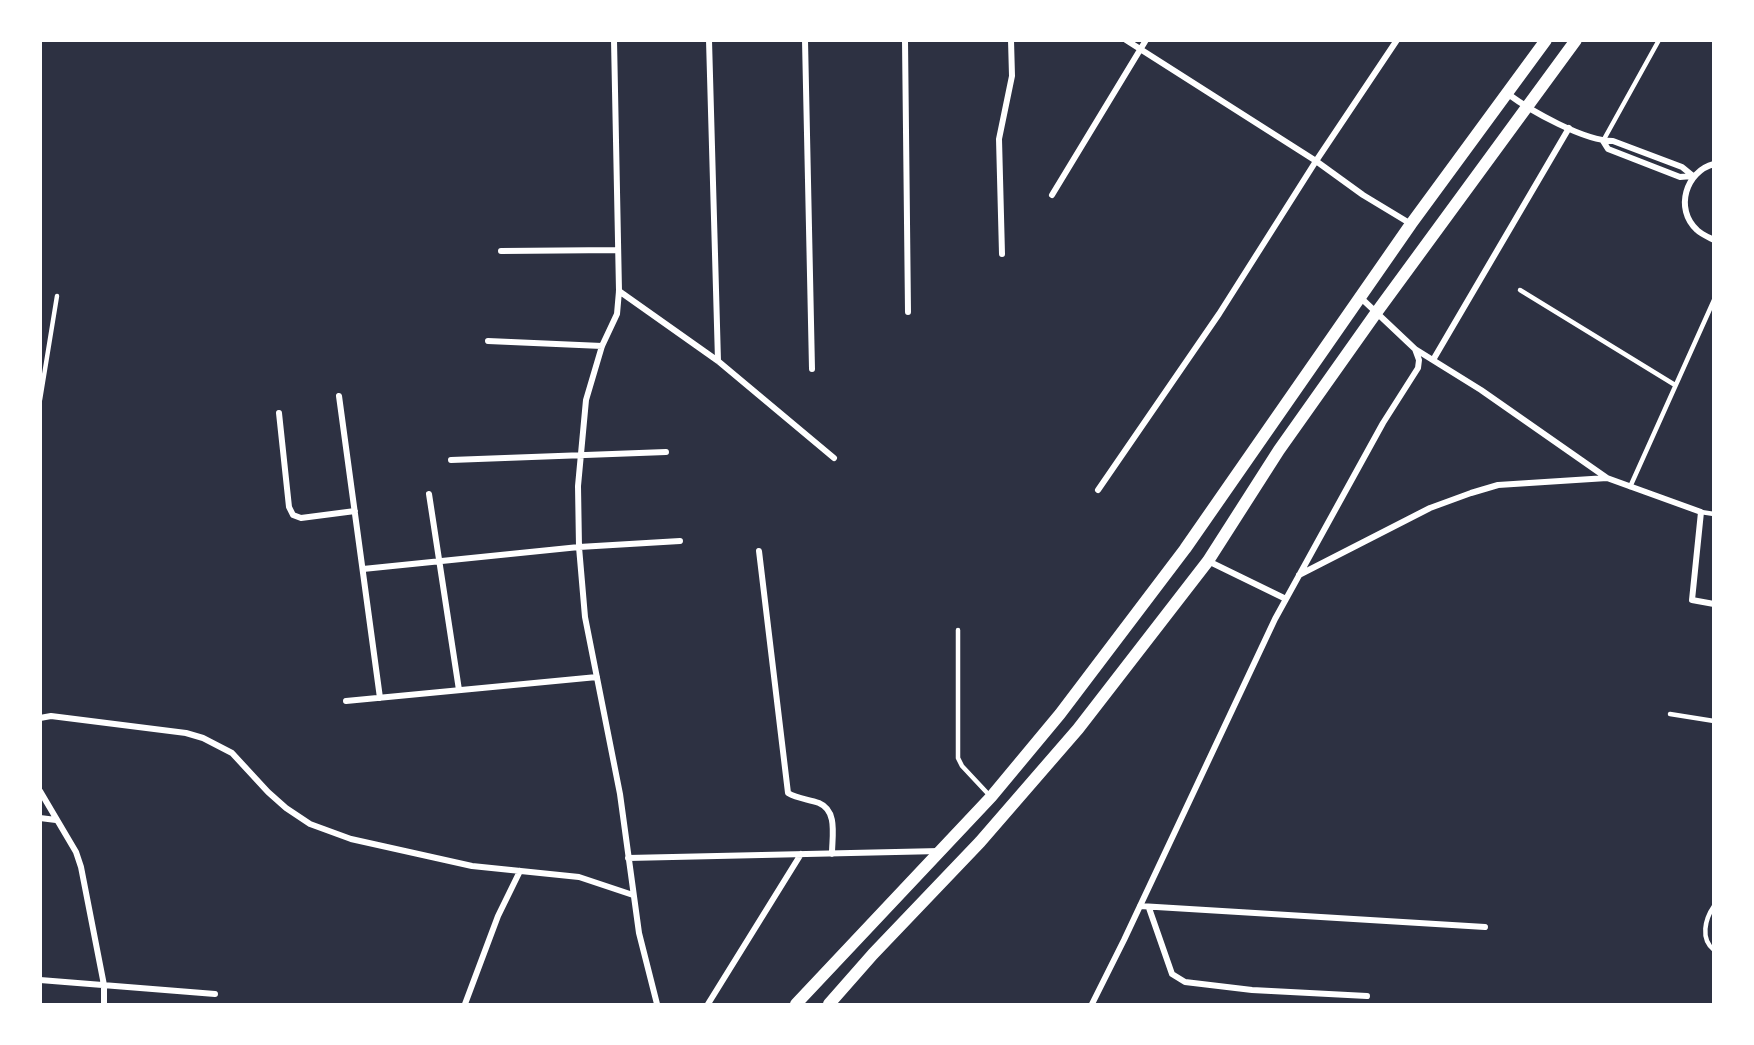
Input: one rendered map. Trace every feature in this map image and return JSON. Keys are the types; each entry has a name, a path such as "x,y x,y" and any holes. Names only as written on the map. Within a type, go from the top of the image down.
{"main road":[{"path":"796,1005 991,797 1060,714 1185,549 1342,321 1361,298 1411,224 1546,40"},
{"path":"829,1005 873,954 980,842 1078,729 1208,561 1280,450 1376,313 1576,40"}],"street":[{"path":"614,40 619,291 617,314 602,346 586,400 578,486 579,548 585,617 620,794 633,895 645,962 657,1005"},
{"path":"709,40 718,361"},
{"path":"805,40 812,369"},
{"path":"905,40 908,312"},
{"path":"1002,254 999,139 1012,76 1011,40"},
{"path":"1126,40 1411,224"},
{"path":"1052,195 1146,40"},
{"path":"1098,490 1219,314 1316,161 1397,40"},
{"path":"1508,94 1527,108 1603,141 1608,149 1680,177 1693,176"},
{"path":"1432,360 1569,128"},
{"path":"1713,164 1706,166 1693,176 1686,190 1684,203 1689,220 1697,230 1713,240"},
{"path":"501,251 618,250"},
{"path":"619,291 718,361 834,458"},
{"path":"1361,298 1415,349 1481,390 1607,478 1701,512 1692,600 1713,604"},
{"path":"488,341 602,346"},
{"path":"1092,1005 1286,599 1383,423 1418,368 1419,360 1415,349"},
{"path":"339,396 380,698"},
{"path":"279,413 289,507 293,515 301,518 355,511"},
{"path":"451,460 666,452"},
{"path":"1299,576 1430,508 1471,493 1498,485 1607,478"},
{"path":"429,494 459,690"},
{"path":"363,569 579,548 680,541"},
{"path":"759,552 788,793 797,798 819,803 829,810 832,818 831,854"},
{"path":"1208,561 1286,599"},
{"path":"346,701 597,677"},
{"path":"40,718 51,716 186,733 203,738 232,753 286,808 310,824 351,839 472,866 579,877 633,895"},
{"path":"40,790 76,852 81,867 104,985 104,1005"},
{"path":"40,818 56,820"},
{"path":"628,858 940,851"},
{"path":"708,1005 801,854"},
{"path":"465,1005 498,916 520,871"},
{"path":"1140,906 1485,927"},
{"path":"1149,908 1172,974 1185,982 1252,990 1366,996"},
{"path":"40,980 215,994"}],"lane":[{"path":"1603,141 1659,40"},
{"path":"1520,290 1676,385"},
{"path":"40,400 57,296"},
{"path":"1630,487 1713,300"},
{"path":"1701,512 1713,514"},
{"path":"958,630 958,758 962,766 991,797"},
{"path":"1670,714 1713,721"},
{"path":"1713,906 1704,934 1708,946 1713,950"}]}
